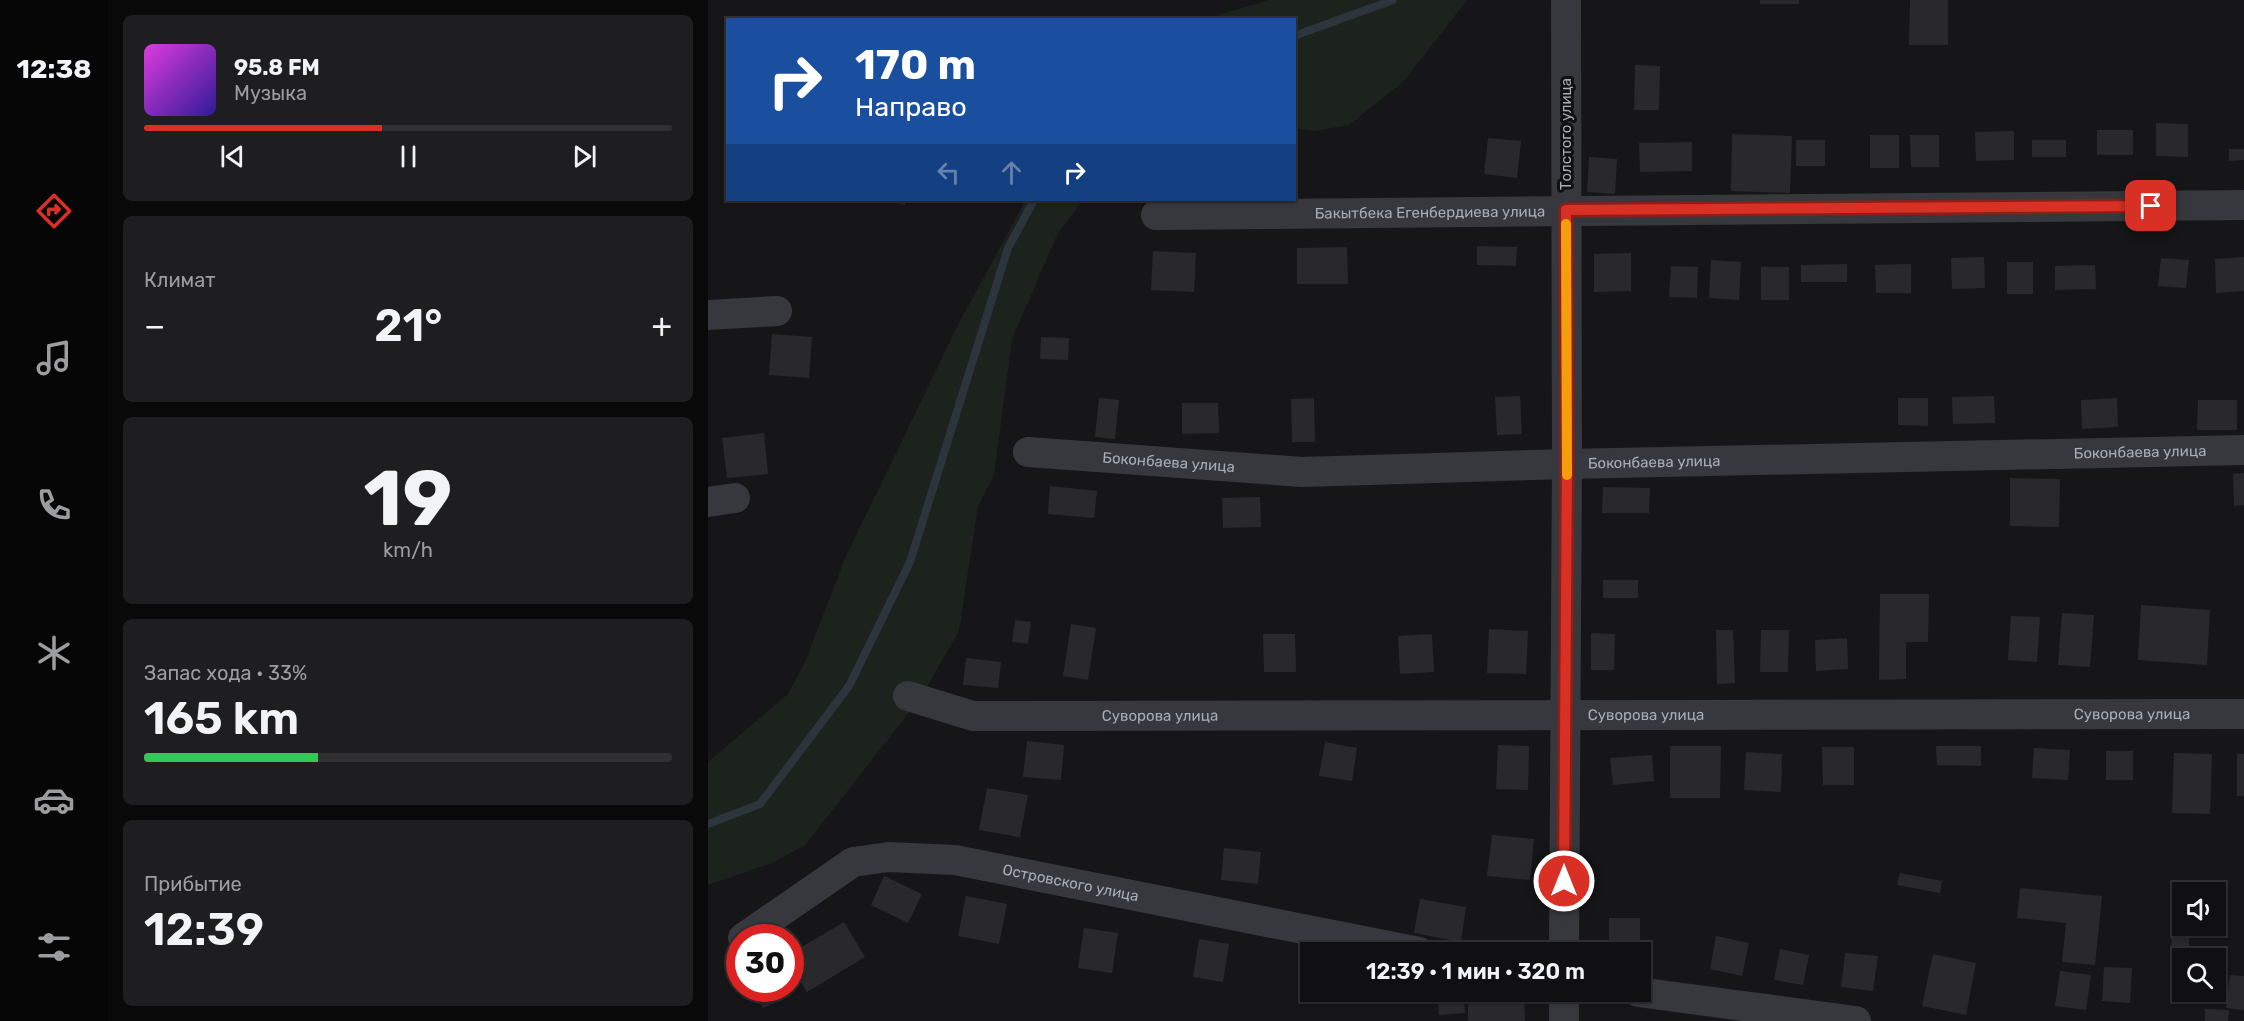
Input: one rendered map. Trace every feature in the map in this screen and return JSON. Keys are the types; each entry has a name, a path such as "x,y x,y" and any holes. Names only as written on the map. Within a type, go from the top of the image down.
{"street":[{"name":"Толстого улица","path":"1564,942 1567,464 1566,0"},
{"name":"Бакытбека Егенбердиева улица","path":"1156,215 2244,205"},
{"path":"708,315 777,311"},
{"name":"Боконбаева улица","path":"1028,452 1302,472 1567,464 2244,450"},
{"name":"Суворова улица","path":"908,696 973,716 2244,714"},
{"name":"Островского улица","path":"762,924 853,862 888,857 955,860 1369,942"},
{"path":"1651,994 1856,1021"},
{"path":"1564,1002 1564,1021"}],"shaded area":[{"path":"1269,0 1467,0 1404,81 1349,125 1314,131 1296,128 1296,18 1208,18"},
{"path":"1023,201 1082,201 1058,233 1012,339 994,475 978,506 959,631 919,700 805,845 772,863 708,885 708,762 788,694 805,662 846,556 959,323 1022,207"}],"building":[{"path":"1760,0 1799,0 1799,4 1760,4"},
{"path":"1910,0 1948,0 1948,45 1909,45"},
{"path":"1635,65 1660,66 1659,110 1634,110"},
{"path":"2156,123 2188,124 2188,157 2156,156"},
{"path":"2097,130 2133,130 2133,155 2097,155"},
{"path":"2014,131 2014,160 1976,161 1975,132"},
{"path":"1732,134 1792,136 1790,193 1731,191"},
{"path":"1870,135 1899,135 1899,168 1870,168"},
{"path":"1910,135 1939,135 1939,167 1911,167"},
{"path":"1488,138 1521,141 1517,178 1484,174"},
{"path":"1796,140 1825,140 1825,166 1796,166"},
{"path":"2032,140 2066,140 2066,157 2032,157"},
{"path":"1692,142 1692,171 1640,172 1639,143"},
{"path":"2229,149 2244,149 2244,160 2229,161"},
{"path":"1589,157 1617,159 1615,194 1587,192"},
{"path":"883,201 905,201 905,205"},
{"path":"1477,246 1517,247 1516,266 1477,265"},
{"path":"1347,247 1348,284 1297,284 1297,248"},
{"path":"1153,251 1196,253 1194,292 1151,290"},
{"path":"1631,253 1631,291 1594,292 1594,254"},
{"path":"1984,257 1985,288 1952,289 1951,258"},
{"path":"2244,257 2244,291 2216,293 2215,259"},
{"path":"2161,258 2189,260 2186,288 2158,286"},
{"path":"1711,260 1741,262 1739,300 1709,298"},
{"path":"2007,262 2033,262 2033,294 2007,294"},
{"path":"1847,264 1847,282 1801,282 1801,265"},
{"path":"1911,264 1911,293 1876,293 1875,265"},
{"path":"2095,265 2096,289 2055,290 2055,266"},
{"path":"1671,266 1698,267 1697,298 1669,297"},
{"path":"1761,267 1789,267 1789,300 1761,300"},
{"path":"772,334 812,337 809,378 769,375"},
{"path":"1041,337 1069,338 1068,360 1040,359"},
{"path":"1520,396 1522,434 1497,435 1495,397"},
{"path":"1994,396 1995,423 1953,424 1952,397"},
{"path":"1099,398 1119,400 1115,439 1095,437"},
{"path":"1314,398 1315,442 1292,442 1291,399"},
{"path":"1898,398 1928,398 1928,426 1898,425"},
{"path":"2117,398 2118,427 2082,429 2081,400"},
{"path":"2198,400 2237,400 2237,430 2197,430"},
{"path":"1182,403 1218,403 1219,433 1182,434"},
{"path":"764,433 768,474 727,478 722,438"},
{"path":"2244,473 2244,505 2234,506 2233,474"},
{"path":"2010,478 2060,479 2059,527 2010,526"},
{"path":"1050,486 1097,491 1094,518 1048,514"},
{"path":"1603,487 1650,488 1649,513 1602,513"},
{"path":"1260,497 1261,527 1223,528 1222,498"},
{"path":"1603,580 1638,580 1638,598 1603,598"},
{"path":"1880,594 1929,594 1928,642 1906,642 1906,679 1879,680"},
{"path":"2141,605 2210,610 2207,665 2138,660"},
{"path":"2062,613 2094,615 2090,667 2058,665"},
{"path":"2011,616 2040,617 2037,662 2008,660"},
{"path":"1015,620 1031,622 1028,644 1012,642"},
{"path":"1071,624 1096,628 1088,680 1063,676"},
{"path":"1489,629 1528,631 1526,674 1487,673"},
{"path":"1716,630 1733,630 1735,683 1717,684"},
{"path":"1761,630 1789,630 1788,672 1760,672"},
{"path":"1591,633 1615,634 1614,670 1591,670"},
{"path":"1263,634 1295,634 1296,672 1264,672"},
{"path":"1432,634 1434,672 1400,674 1398,636"},
{"path":"1847,638 1848,669 1816,671 1815,640"},
{"path":"966,658 1001,662 998,688 963,685"},
{"path":"1027,741 1064,745 1061,780 1023,777"},
{"path":"1325,742 1357,748 1352,781 1319,776"},
{"path":"1498,745 1529,746 1528,790 1496,789"},
{"path":"1670,746 1721,746 1720,798 1670,798"},
{"path":"1936,746 1981,746 1981,766 1937,765"},
{"path":"1822,747 1854,747 1854,785 1823,785"},
{"path":"2034,748 2070,750 2068,780 2032,778"},
{"path":"2106,751 2133,751 2133,780 2106,780"},
{"path":"1746,752 1782,754 1781,792 1744,790"},
{"path":"2174,753 2212,754 2210,814 2172,813"},
{"path":"2237,754 2244,754 2244,796 2237,796"},
{"path":"1652,755 1654,781 1613,785 1610,758"},
{"path":"987,788 1028,795 1020,837 979,830"},
{"path":"1492,835 1534,839 1530,880 1487,876"},
{"path":"1224,848 1261,852 1258,884 1221,880"},
{"path":"1900,873 1942,881 1940,893 1897,885"},
{"path":"884,876 922,894 908,923 871,905"},
{"path":"2020,888 2102,896 2095,965 2062,962 2066,923 2017,918"},
{"path":"966,896 1007,904 999,944 958,936"},
{"path":"1420,899 1466,907 1461,942 1414,933"},
{"path":"1609,918 1640,918 1640,942 1609,942"},
{"path":"844,922 865,957 807,992 804,987 804,946"},
{"path":"1084,928 1118,933 1112,973 1078,968"},
{"path":"2171,935 2189,936 2189,948 2172,948 2172,970"},
{"path":"1716,936 1749,943 1742,976 1710,969"},
{"path":"1199,939 1229,944 1223,982 1193,977"},
{"path":"1780,949 1809,955 1803,985 1774,980"},
{"path":"1845,953 1878,956 1873,991 1841,987"},
{"path":"1933,954 1976,963 1966,1015 1922,1006"},
{"path":"2104,967 2132,968 2130,1003 2102,1001"},
{"path":"2060,971 2091,975 2086,1010 2055,1006"},
{"path":"2230,975 2244,976 2244,1010 2226,1008"},
{"path":"760,1002 776,1002 763,1008"},
{"path":"1438,1002 1464,1002 1465,1013 1439,1015"},
{"path":"1468,1002 1524,1002 1525,1021 1468,1021"},
{"path":"2205,1009 2229,1010 2228,1021 2205,1021"}],"waterway":[{"path":"1296,35 1393,0"},
{"path":"708,824 760,804 849,686 910,562 1008,248 1033,201"}],"slow traffic":[{"path":"1566,224 1567,475"}],"route":[{"path":"1564,881 1566,210 2151,206"}]}
